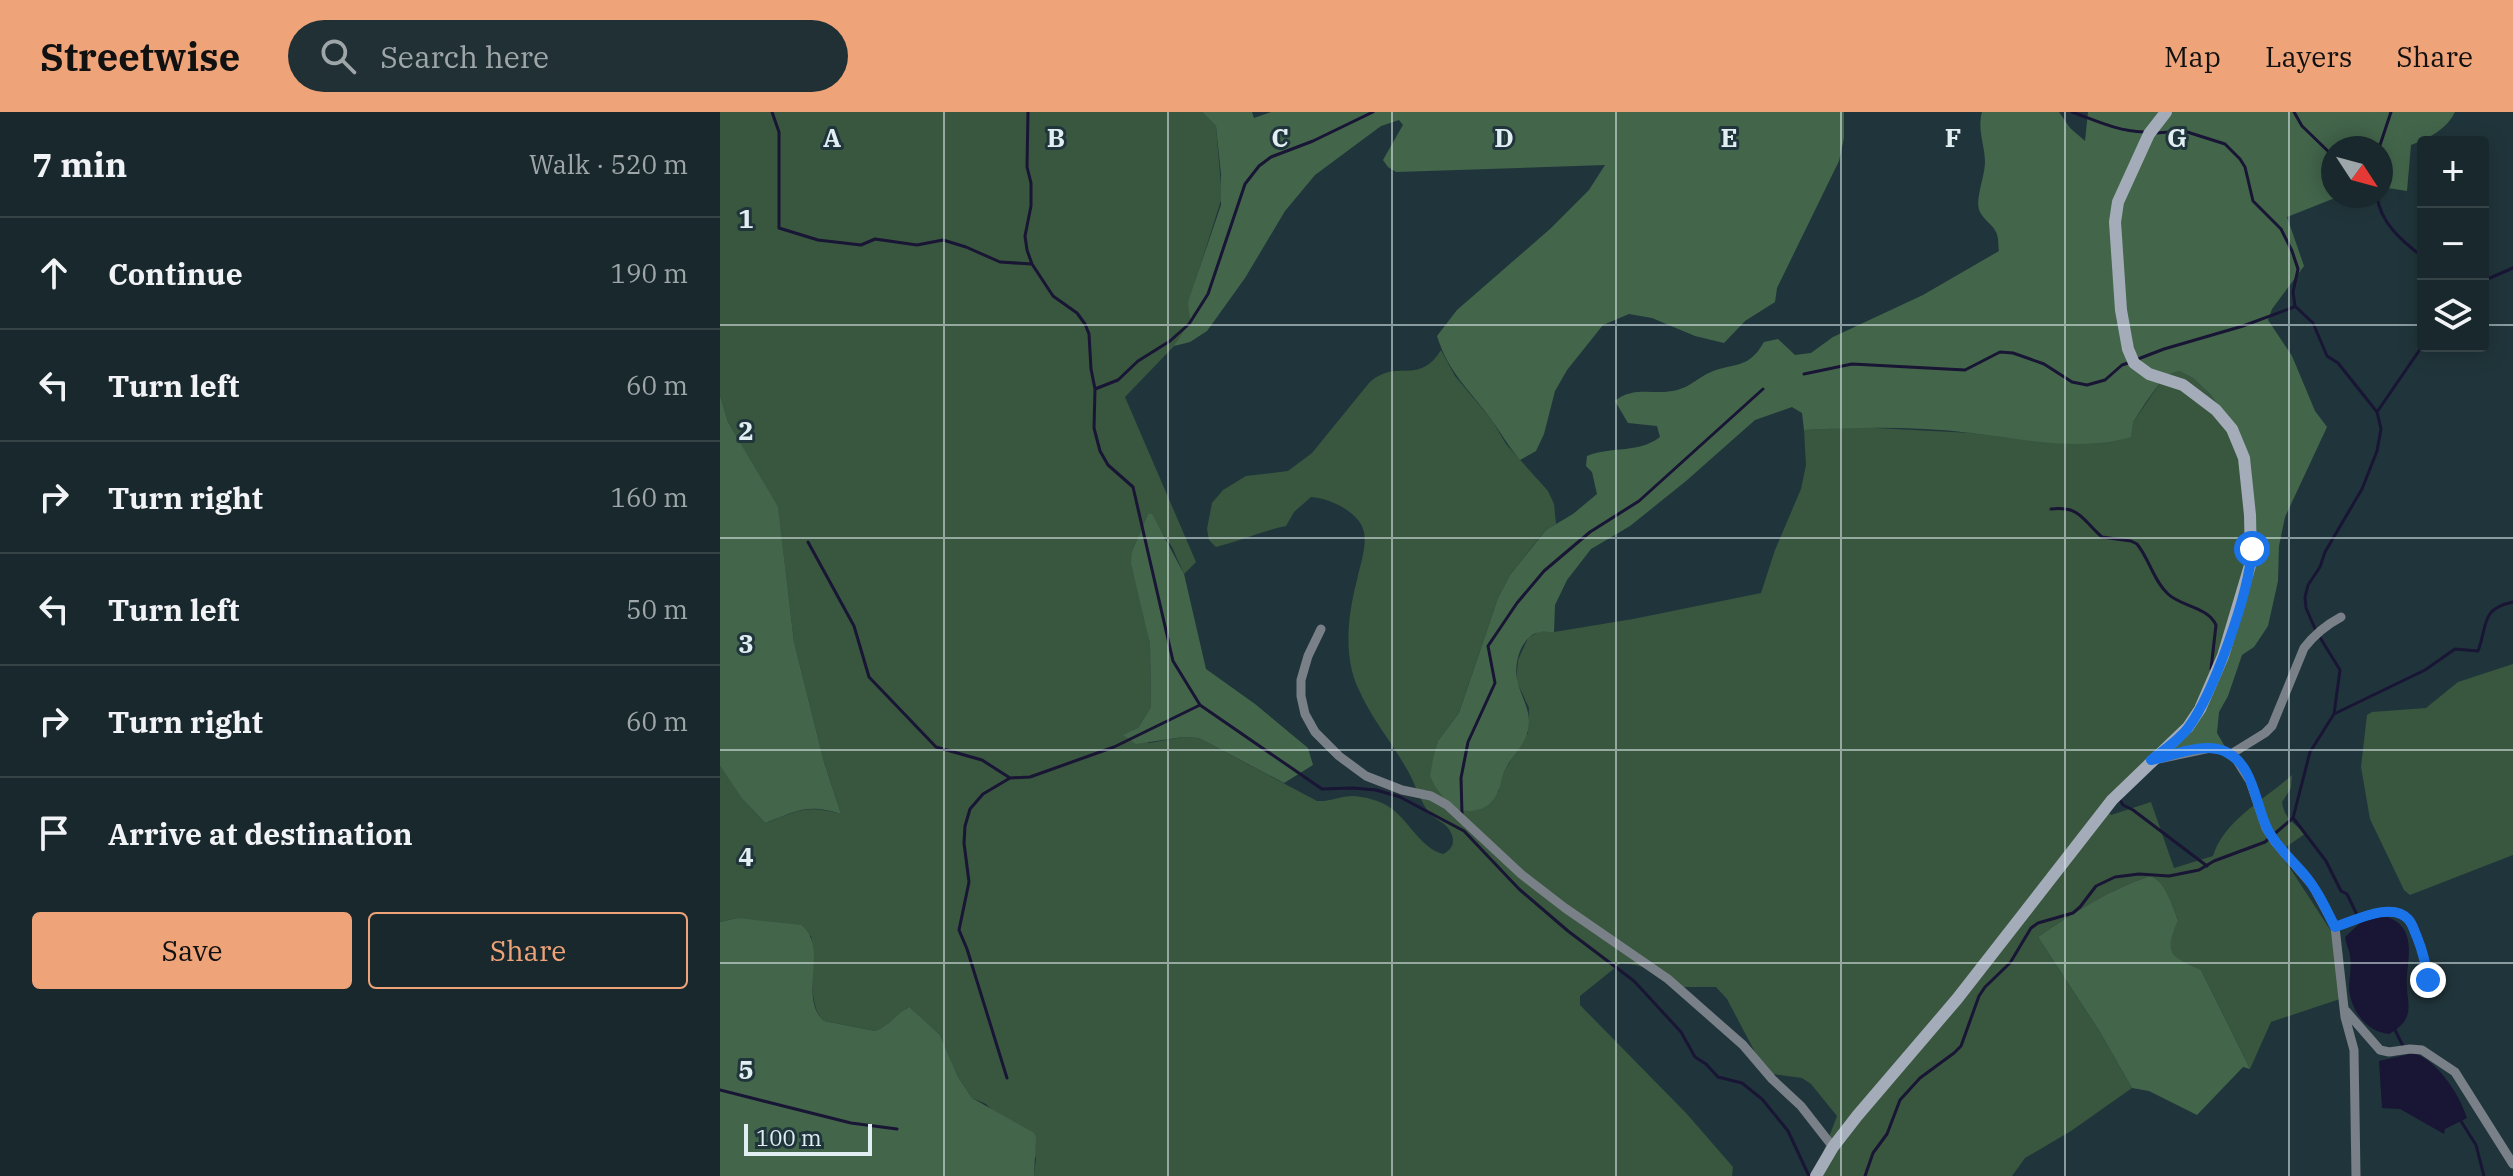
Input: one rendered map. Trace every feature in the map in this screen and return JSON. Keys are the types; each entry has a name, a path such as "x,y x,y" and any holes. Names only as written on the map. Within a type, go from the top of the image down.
{"main road":[{"path":"1816,1176 1833,1147 1957,999 2103,811 2151,760 2183,734 2200,709 2231,630 2247,579 2252,549 2244,458 2232,429 2216,410 2191,390 2156,378 2134,363 2121,310 2116,212 2129,175 2149,134 2166,112"}],"street":[{"path":"2231,754 2272,726 2304,648 2329,623 2341,617"},
{"path":"1321,629 1308,656 1301,680 1301,696 1305,714 1322,739 1366,776 1402,790 1431,796 1447,805 1521,874 1668,979 1743,1045 1772,1079 1801,1106 1833,1147"},
{"path":"2151,760 2210,748 2231,754 2250,781 2266,828 2305,875 2335,927 2344,1008 2354,1050 2356,1176"},
{"path":"2335,927 2379,913 2403,915 2411,922 2424,953 2428,980"},
{"path":"2344,1008 2380,1050 2417,1049 2455,1072 2513,1164"}],"green space":[{"path":"720,112 1202,112 1216,126 1222,197 1189,302 1190,321 1176,344 1125,397 1196,562 1184,574 1172,547 1148,514 1132,551 1150,644 1151,707 1138,728 1129,733 1149,743 1183,737 1199,738 1317,801 1355,796 1377,801 1394,810 1427,845 1443,854 1453,844 1450,830 1427,810 1408,771 1368,708 1353,675 1349,620 1365,544 1364,532 1357,518 1335,503 1311,497 1294,512 1286,526 1216,547 1209,540 1207,529 1212,503 1223,490 1246,476 1288,471 1312,453 1369,383 1379,376 1424,367 1441,350 1455,376 1492,420 1506,444 1548,491 1554,504 1556,524 1546,530 1510,575 1498,598 1459,713 1438,741 1431,776 1498,792 1500,779 1528,733 1529,708 1517,682 1517,672 1518,660 1528,638 1538,632 1633,619 1761,593 1801,489 1806,465 1804,430 1857,427 1971,433 2039,441 2133,422 2165,376 2179,371 2193,378 2211,395 2245,448 2249,579 2201,710 2103,803 2111,815 2151,802 2174,868 2213,856 2218,843 2236,821 2292,775 2291,788 2282,802 2283,808 2290,820 2306,833 2286,847 2282,856 2331,931 2340,999 2271,1022 2250,1069 2201,970 2172,953 2171,941 2178,919 2150,876 2092,902 2038,937 2100,1032 2132,1088 2071,1131 2025,1158 2012,1176 1814,1176 1837,1116 1811,1084 1802,1078 1766,1073 1727,999 1716,987 1671,987 1649,970 1621,963 1580,996 1580,1005 1686,1113 1733,1167 1732,1176 1034,1176 1036,1158 986,1104 972,1098 958,1077 940,1035 908,1007 883,1029 875,1031 824,1021 818,1013 813,993 811,936 738,918 720,922 720,766 765,823 810,809 841,814 824,762 794,642 778,509 728,422 720,395"},
{"path":"1202,112 1252,112 1254,118 1271,112 1844,112 1844,138 1839,161 1777,288 1775,302 1745,321 1724,343 1695,336 1652,318 1629,314 1603,325 1567,370 1555,391 1544,434 1536,451 1520,460 1454,371 1437,336 1457,310 1550,229 1589,190 1605,165 1396,172 1383,160 1403,125 1399,120 1381,126 1315,175 1285,211 1245,278 1207,331 1190,342 1174,346 1190,321 1188,302 1221,205 1216,126"},
{"path":"1982,112 2059,112 2070,128 2085,141 2088,112 2455,112 2436,133 2417,136 2417,143 2411,145 2407,191 2393,189 2393,136 2321,136 2321,204 2287,217 2304,266 2272,309 2268,320 2292,356 2315,411 2327,427 2285,517 2279,546 2278,581 2268,626 2254,647 2242,655 2219,712 2217,733 2224,745 2204,745 2155,758 2201,710 2249,579 2254,500 2223,413 2211,395 2193,378 2179,371 2165,376 2146,402 2133,422 2131,437 2092,444 2051,443 1908,428 1804,430 1802,413 1792,407 1755,420 1630,526 1591,549 1567,580 1555,605 1554,632 1538,632 1530,637 1519,655 1517,677 1528,711 1528,730 1525,740 1504,771 1494,798 1479,810 1451,808 1430,776 1433,759 1438,741 1459,713 1498,598 1510,575 1546,530 1573,514 1597,494 1592,472 1586,466 1587,456 1643,446 1660,437 1657,426 1628,423 1615,401 1630,393 1682,389 1711,372 1747,361 1764,342 1778,339 1795,355 1811,353 1833,337 1923,295 1999,251 1996,232 1978,207 1985,162 1980,125"},
{"path":"720,395 728,422 778,507 794,642 824,762 841,814 810,809 765,823 742,798 720,766"},
{"path":"1148,514 1152,514 1184,574 1206,669 1308,748 1313,765 1284,783 1199,738 1183,737 1136,744 1123,735 1138,728 1151,707 1150,644 1131,563 1132,551"},
{"path":"2513,664 2513,855 2410,895 2404,890 2370,819 2361,767 2367,715 2426,708 2458,682"},
{"path":"2150,876 2164,889 2178,920 2171,940 2172,952 2201,970 2250,1069 2243,1067 2197,1115 2149,1091 2132,1088 2100,1032 2038,937 2092,902"},
{"path":"738,918 801,925 809,934 814,959 813,999 816,1011 824,1021 875,1031 909,1007 940,1035 958,1077 972,1098 1034,1133 1034,1176 720,1176 720,922"}],"shaded area":[{"path":"2380,915 2399,924 2409,946 2408,1015 2399,1028 2389,1034 2373,1029 2356,1012 2349,989 2351,960 2345,937 2360,923"},
{"path":"2414,1053 2440,1071 2459,1099 2467,1118 2445,1129 2444,1134 2400,1109 2382,1108 2379,1061"}],"waterway":[{"path":"772,112 779,132 779,228 818,240 861,245 875,239 917,245 943,240 1000,262 1032,264"},
{"path":"1028,112 1027,167 1031,206 1025,236 1027,250 1032,264 1053,296 1077,313 1089,334 1095,389 1094,428 1100,451 1108,465 1133,487 1173,661 1200,705 1322,789 1376,790 1400,797 1464,831 1519,889 1634,981 1681,1032 1695,1057 1718,1077 1742,1083 1762,1099 1788,1131 1809,1176"},
{"path":"1095,389 1118,380 1138,361 1170,341 1189,324 1208,294 1245,184 1259,166 1271,157 1373,112"},
{"path":"2072,112 2116,128 2144,132"},
{"path":"2294,112 2302,126 2321,144"},
{"path":"2383,136 2391,112"},
{"path":"1865,1176 1873,1153 1887,1134 1900,1100 1920,1078 1961,1046 1979,996 2010,963 2031,928 2073,913 2096,886 2115,877 2139,874 2169,876 2199,870 2214,861 2265,842 2293,818 2310,752 2334,714 2340,670 2316,631 2306,608 2305,597 2325,552 2362,489 2377,451 2381,429 2377,412 2338,363 2327,356 2313,323 2295,306 2293,292 2298,269 2292,251 2281,229 2253,201 2245,167 2240,159 2225,144 2184,131 2156,133"},
{"path":"2380,208 2400,238 2417,252"},
{"path":"2485,280 2513,268"},
{"path":"2138,359 2294,307"},
{"path":"1804,374 1852,364 1965,370 2000,352 2013,353 2044,364 2072,382 2087,385 2105,380 2122,365 2131,362"},
{"path":"2377,412 2418,352"},
{"path":"1462,814 1461,778 1468,742 1495,683 1488,646 1517,603 1544,571 1590,532 1639,501 1763,389"},
{"path":"2051,509 2075,512 2102,537 2137,544 2168,594 2207,614 2216,625 2211,669"},
{"path":"808,542 854,626 869,677 936,747 982,760 1010,778"},
{"path":"2334,714 2425,670 2455,649 2478,651 2490,614 2502,605 2513,602"},
{"path":"1007,1078 959,930 969,882 964,843 970,809 983,794 1010,778 1030,777 1114,747 1200,705"},
{"path":"2118,797 2123,805 2207,866"},
{"path":"2294,819 2326,861 2357,915"},
{"path":"2394,1028 2403,1046"},
{"path":"720,1090 851,1123 897,1129"},
{"path":"2459,1118 2476,1145 2484,1176"}],"route":[{"path":"2252,549 2247,579 2223,656 2200,709 2183,734 2151,760 2210,748 2231,754 2250,781 2266,828 2280,849 2305,875 2335,927 2379,913 2398,912 2411,922 2424,953 2428,980"}]}
